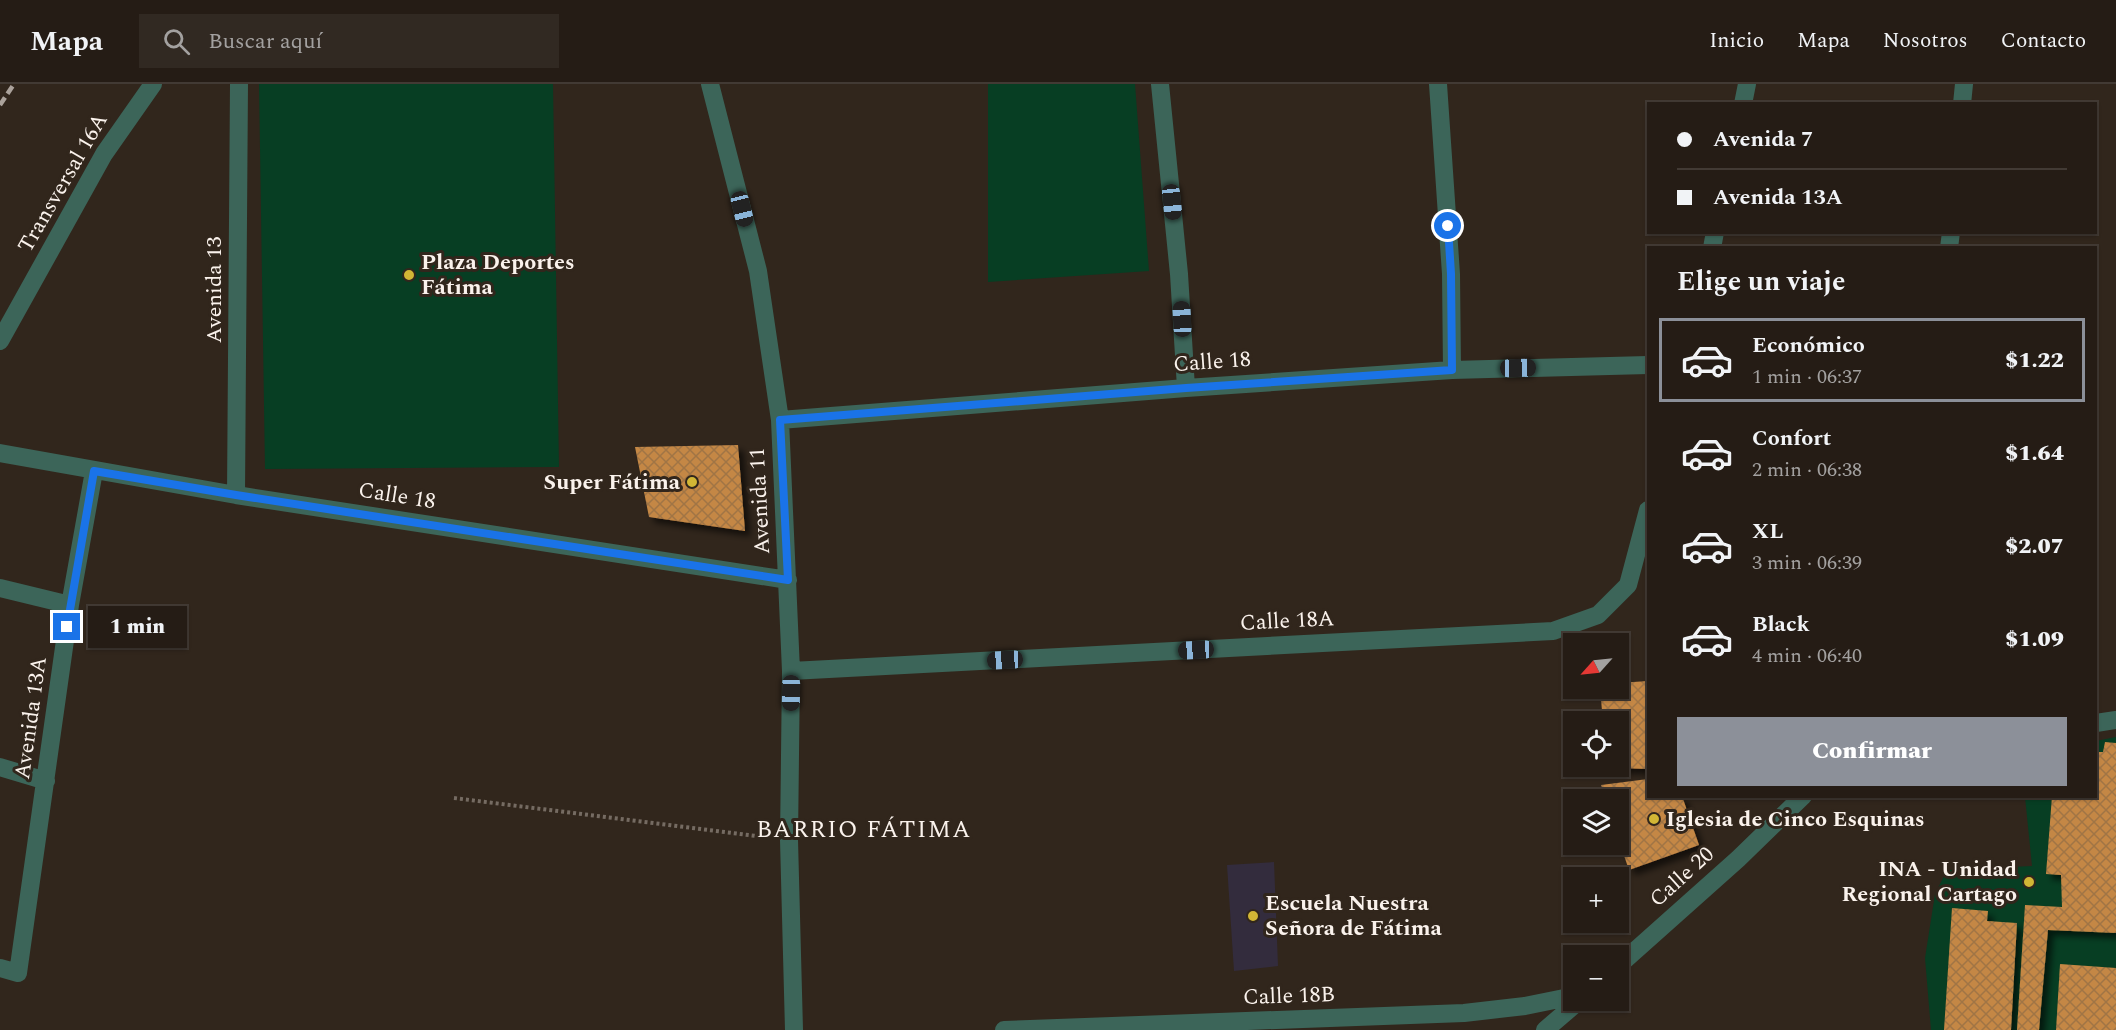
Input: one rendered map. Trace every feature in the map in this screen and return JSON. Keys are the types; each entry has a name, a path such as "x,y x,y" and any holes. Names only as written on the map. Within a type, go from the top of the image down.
{"street":[{"name":"Transversal 16A","path":"0,341 104,154 153,84"},
{"name":"Avenida 13","path":"236,495 239,84"},
{"name":"Avenida 11","path":"710,84 758,271 780,420 791,672 789,840 794,1030"},
{"path":"1160,84 1179,274 1186,388"},
{"path":"1438,84 1451,274 1452,370"},
{"path":"1743,102 1747,84"},
{"path":"1962,102 1964,84"},
{"name":"Calle 18","path":"780,420 1452,370 1647,365"},
{"name":"Calle 18","path":"0,453 236,495 788,580"},
{"name":"Avenida 13A","path":"9,970 46,781 70,604 94,471"},
{"name":"Calle 18A","path":"791,672 1552,631 1598,615 1628,585 1647,514"},
{"path":"0,588 70,604"},
{"path":"2097,723 2116,720"},
{"path":"0,767 46,781"},
{"name":"Calle 20","path":"1629,956 1738,859 1801,798"},
{"name":"Calle 18B","path":"1004,1030 1464,1013 1525,1006 1563,998"},
{"path":"1545,1030 1567,1011"}],"path":[{"path":"454,798 789,840"}],"shaded area":[{"name":"Escuela Nuestra Señora de Fátima","path":"1274,862 1278,966 1234,971 1227,865"}],"green space":[{"name":"Plaza Deportes Fátima","path":"259,84 553,84 559,467 265,469"},
{"path":"988,84 1135,84 1149,271 988,282"},
{"name":"INA - Unidad Regional Cartago","path":"2116,737 2116,1030 1931,1030 1925,958 1935,894 1947,870 2032,866 2025,798 2097,798 2097,741"}],"building":[{"name":"Super Fátima","path":"738,445 745,531 649,517 635,447"},
{"path":"1647,681 1647,769 1629,768 1629,711 1602,711 1601,699 1629,699 1629,682"},
{"path":"2105,742 2116,743 2116,933 2048,930 2039,1030 2017,1030 2025,905 2062,907 2061,875 2046,874 2052,798 2097,798 2097,752 2103,752"},
{"name":"Iglesia de Cinco Esquinas","path":"1647,779 1647,798 1683,798 1699,845 1629,870 1624,855 1629,855 1629,789 1602,789 1601,785"},
{"path":"1952,908 1988,911 1987,921 2017,923 2011,1030 1944,1030"},
{"path":"2060,964 2116,968 2116,1030 2056,1030"}],"railway":[{"path":"0,105 14,84"}],"place":[{"name":"Plaza Deportes Fátima","path":"409,275"},
{"name":"Super Fátima","path":"692,482"},
{"name":"Iglesia de Cinco Esquinas","path":"1654,819"},
{"name":"INA - Unidad Regional Cartago","path":"2029,882"},
{"name":"Escuela Nuestra Señora de Fátima","path":"1253,916"}],"district":[{"name":"BARRIO FÁTIMA","path":"864,830"}],"route":[{"path":"67,627 94,471 788,580 780,420 1452,370 1448,226"}]}
